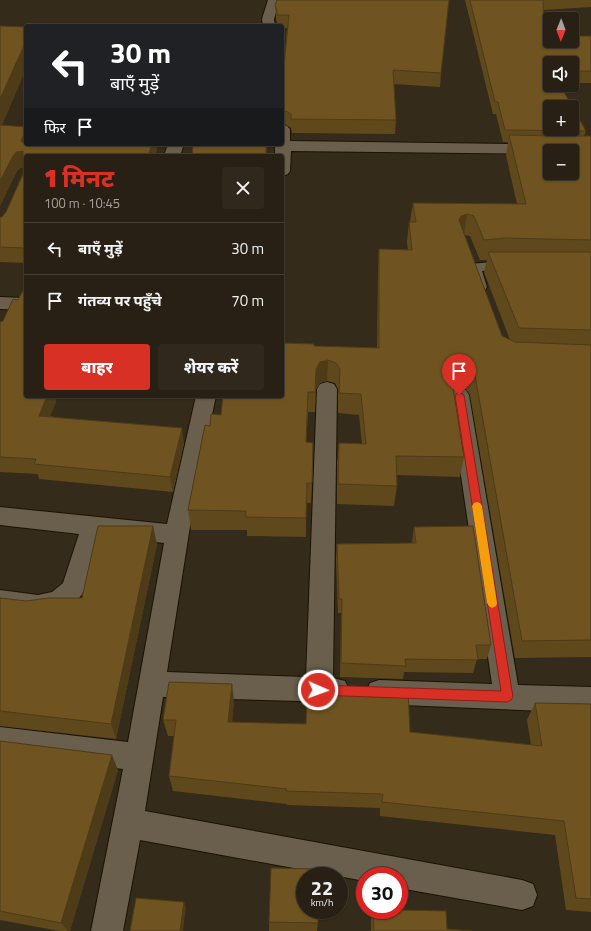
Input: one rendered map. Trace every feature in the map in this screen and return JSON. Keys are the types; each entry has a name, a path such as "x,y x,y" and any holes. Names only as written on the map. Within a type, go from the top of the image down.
{"street":[{"path":"269,24 268,19 274,0"},
{"path":"283,154 283,146 591,150"},
{"path":"318,690 327,389"},
{"path":"459,395 507,697"},
{"path":"107,931 128,823 183,501 206,398"},
{"path":"0,516 177,535"},
{"path":"0,601 38,606 59,601 72,589 92,526"},
{"path":"152,684 591,700"},
{"path":"0,740 139,757"},
{"path":"128,823 522,895"}],"lane":[{"path":"486,302 471,261 523,266"}],"building":[{"path":"277,0 449,0 441,73 393,70 396,120 291,119 291,114 284,110 284,66 289,15 277,15 275,6"},
{"path":"470,0 543,0 543,48 579,48 579,36 591,36 591,71 579,71 579,56 543,56 543,92 564,92 568,100 543,100 543,130 505,130 498,102 495,102"},
{"path":"0,26 24,27 24,45 0,99"},
{"path":"579,119 586,131 579,131"},
{"path":"0,125 24,127 24,135 21,140 24,142 24,146 151,146 149,154 24,154 24,248 0,247 0,217 2,217 6,212 23,174 23,151 16,152 0,181"},
{"path":"509,135 591,136 591,240 504,238 484,240 474,216 467,214 461,216 459,220 502,336 515,342 591,345 591,640 522,641 475,375 471,368 463,366 455,368 451,375 464,457 396,456 397,486 338,484 339,443 366,444 361,394 339,393 340,369 336,363 328,360 320,362 316,369 315,392 308,392 306,442 313,443 312,483 307,483 306,518 246,517 246,511 188,510 205,425 210,426 211,414 221,415 223,398 284,398 284,343 314,344 314,346 379,348 379,249 412,250 409,222 416,222 413,203 526,204"},
{"path":"193,146 266,146 266,154 192,154"},
{"path":"488,252 591,252 591,330 519,328"},
{"path":"24,289 24,398 46,398 39,416 182,428 170,477 34,464 36,459 0,457 0,322 3,321 13,299 18,300"},
{"path":"98,526 153,526 111,724 0,711 0,598 26,601 49,598 82,598"},
{"path":"473,526 491,645 476,645 478,660 405,659 406,666 341,663 342,599 339,599 337,544 416,543 414,527"},
{"path":"169,682 232,684 228,722 306,724 307,687 408,691 410,732 542,746 535,703 591,704 591,899 576,898 564,821 382,802 383,794 286,791 287,789 169,776 176,720 163,720"},
{"path":"0,741 112,755 61,923 0,911"},
{"path":"271,868 296,869 296,919 318,919 318,923 269,922"},
{"path":"136,898 184,902 180,931 130,931"},
{"path":"408,910 446,911 447,929 472,931 374,931 373,919 408,919"}],"slow traffic":[{"path":"477,506 492,603"}],"route":[{"path":"318,690 507,697 459,395"}]}
